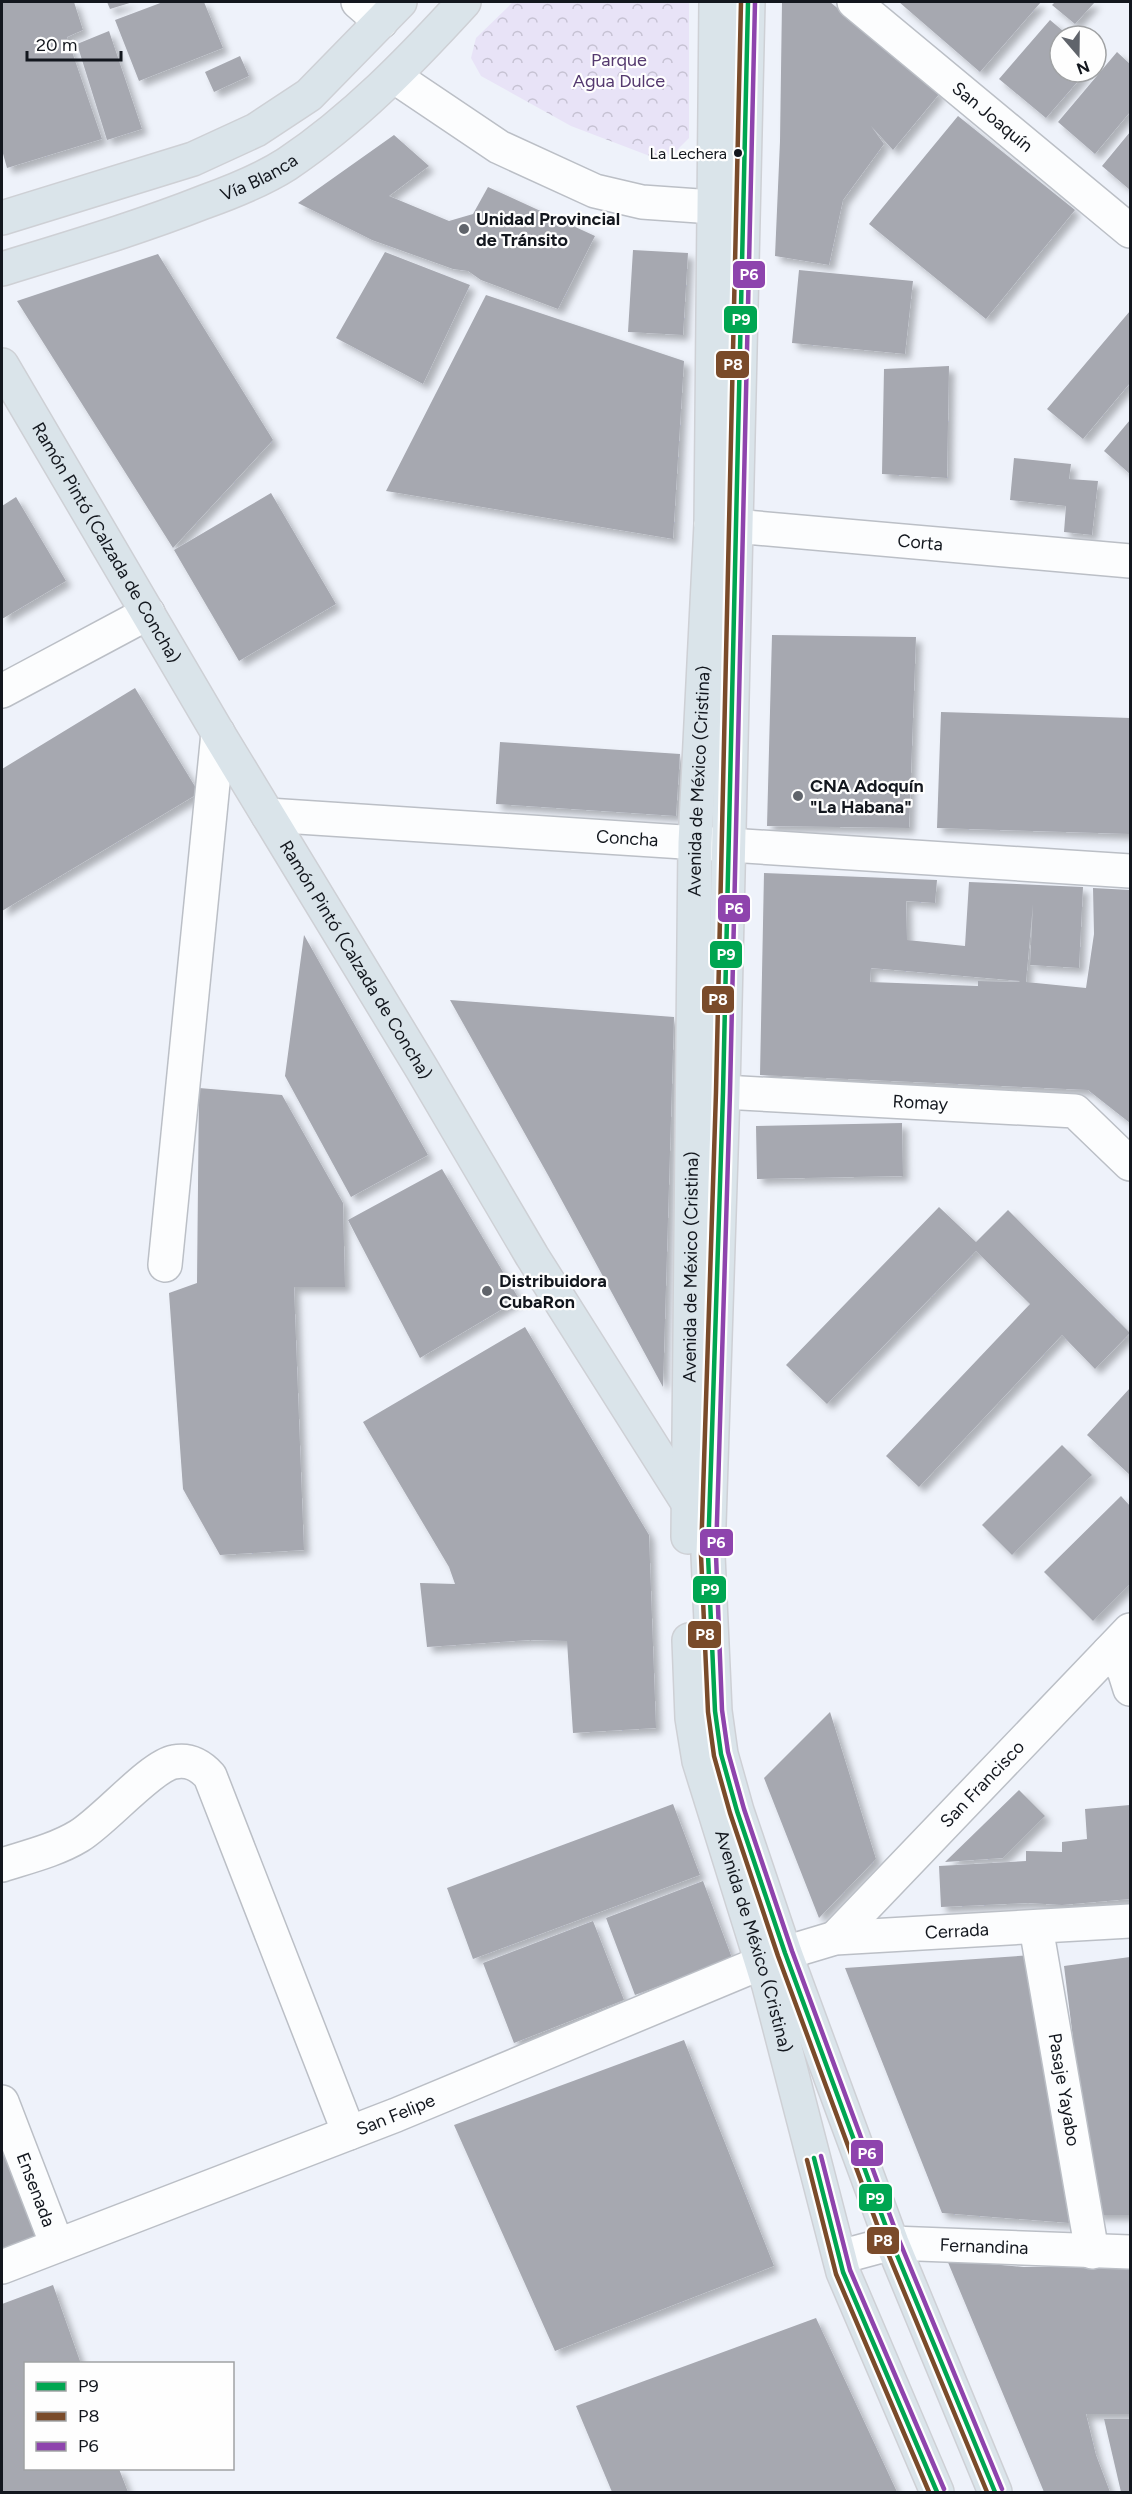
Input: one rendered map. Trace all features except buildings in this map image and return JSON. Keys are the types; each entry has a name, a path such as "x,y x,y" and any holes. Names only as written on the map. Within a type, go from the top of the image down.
{"main road":[{"name":"Vía Blanca","path":"2,269 151,223 227,194 285,165 326,135 395,77 464,2"},
{"name":"Avenida de México (Cristina)","path":"716,2 713,207 723,525 727,845 723,1092 708,1555 715,1711 721,1754 773,1957 843,2272 937,2493"},
{"name":"Avenida de México (Cristina)","path":"748,2 723,525 695,843 687,1501 692,1718 699,1761 773,1957 995,2493"},
{"path":"2,218 125,182 193,159 256,130 309,94 380,8"},
{"name":"Ramón Pintó (Calzada de Concha)","path":"2,364 218,733 532,1256 687,1501 708,1555"}],"street":[{"name":"San Joaquín","path":"854,2 1131,231"},
{"path":"395,77 499,147 595,190 642,202 713,207"},
{"name":"Corta","path":"723,525 1131,561"},
{"path":"2,692 148,613"},
{"path":"165,1265 218,733"},
{"name":"Concha","path":"268,815 1131,871"},
{"name":"Romay","path":"691,1098 723,1092 1075,1112 1131,1164"},
{"path":"1120,1641 1124,1670 1131,1689"},
{"name":"San Francisco","path":"835,1938 1120,1641"},
{"path":"2,1865 66,1844 81,1835 150,1776 172,1762 187,1761 202,1766 210,1776 350,2133"},
{"name":"Cerrada","path":"773,1957 835,1938 1131,1920"},
{"name":"Pasaje Yayabo","path":"1036,1927 1092,2252"},
{"name":"San Felipe","path":"2,2266 350,2133 773,1957"},
{"name":"Ensenada","path":"2,2102 57,2245"},
{"name":"Fernandina","path":"840,2258 892,2244 1131,2252"}],"green space":[{"name":"Parque Agua Dulce","path":"513,2 689,2 689,138 674,153 655,158 571,126 481,76 471,58 476,38"}],"transit line":[{"name":"P8","path":"741,2 716,1092 701,1555 708,1712 714,1756 730,1813 778,1956 885,2246 987,2492"},
{"name":"P9","path":"748,2 723,1092 708,1555 715,1711 721,1754 737,1811 785,1953 892,2243 995,2492"},
{"name":"P6","path":"755,2 730,1092 716,1555 722,1710 728,1752 744,1809 792,1951 899,2240 1002,2489"},
{"name":"P6","path":"821,2156 850,2270 944,2489"},
{"name":"P9","path":"814,2158 843,2272 937,2492"},
{"name":"P8","path":"807,2160 836,2274 929,2492"}],"place":[{"name":"La Lechera","path":"738,153"},
{"name":"Unidad Provincial de Tránsito","path":"464,229"},
{"name":"CNA Adoquín \"La Habana\"","path":"798,796"},
{"name":"Distribuidora CubaRon","path":"487,1291"}]}
